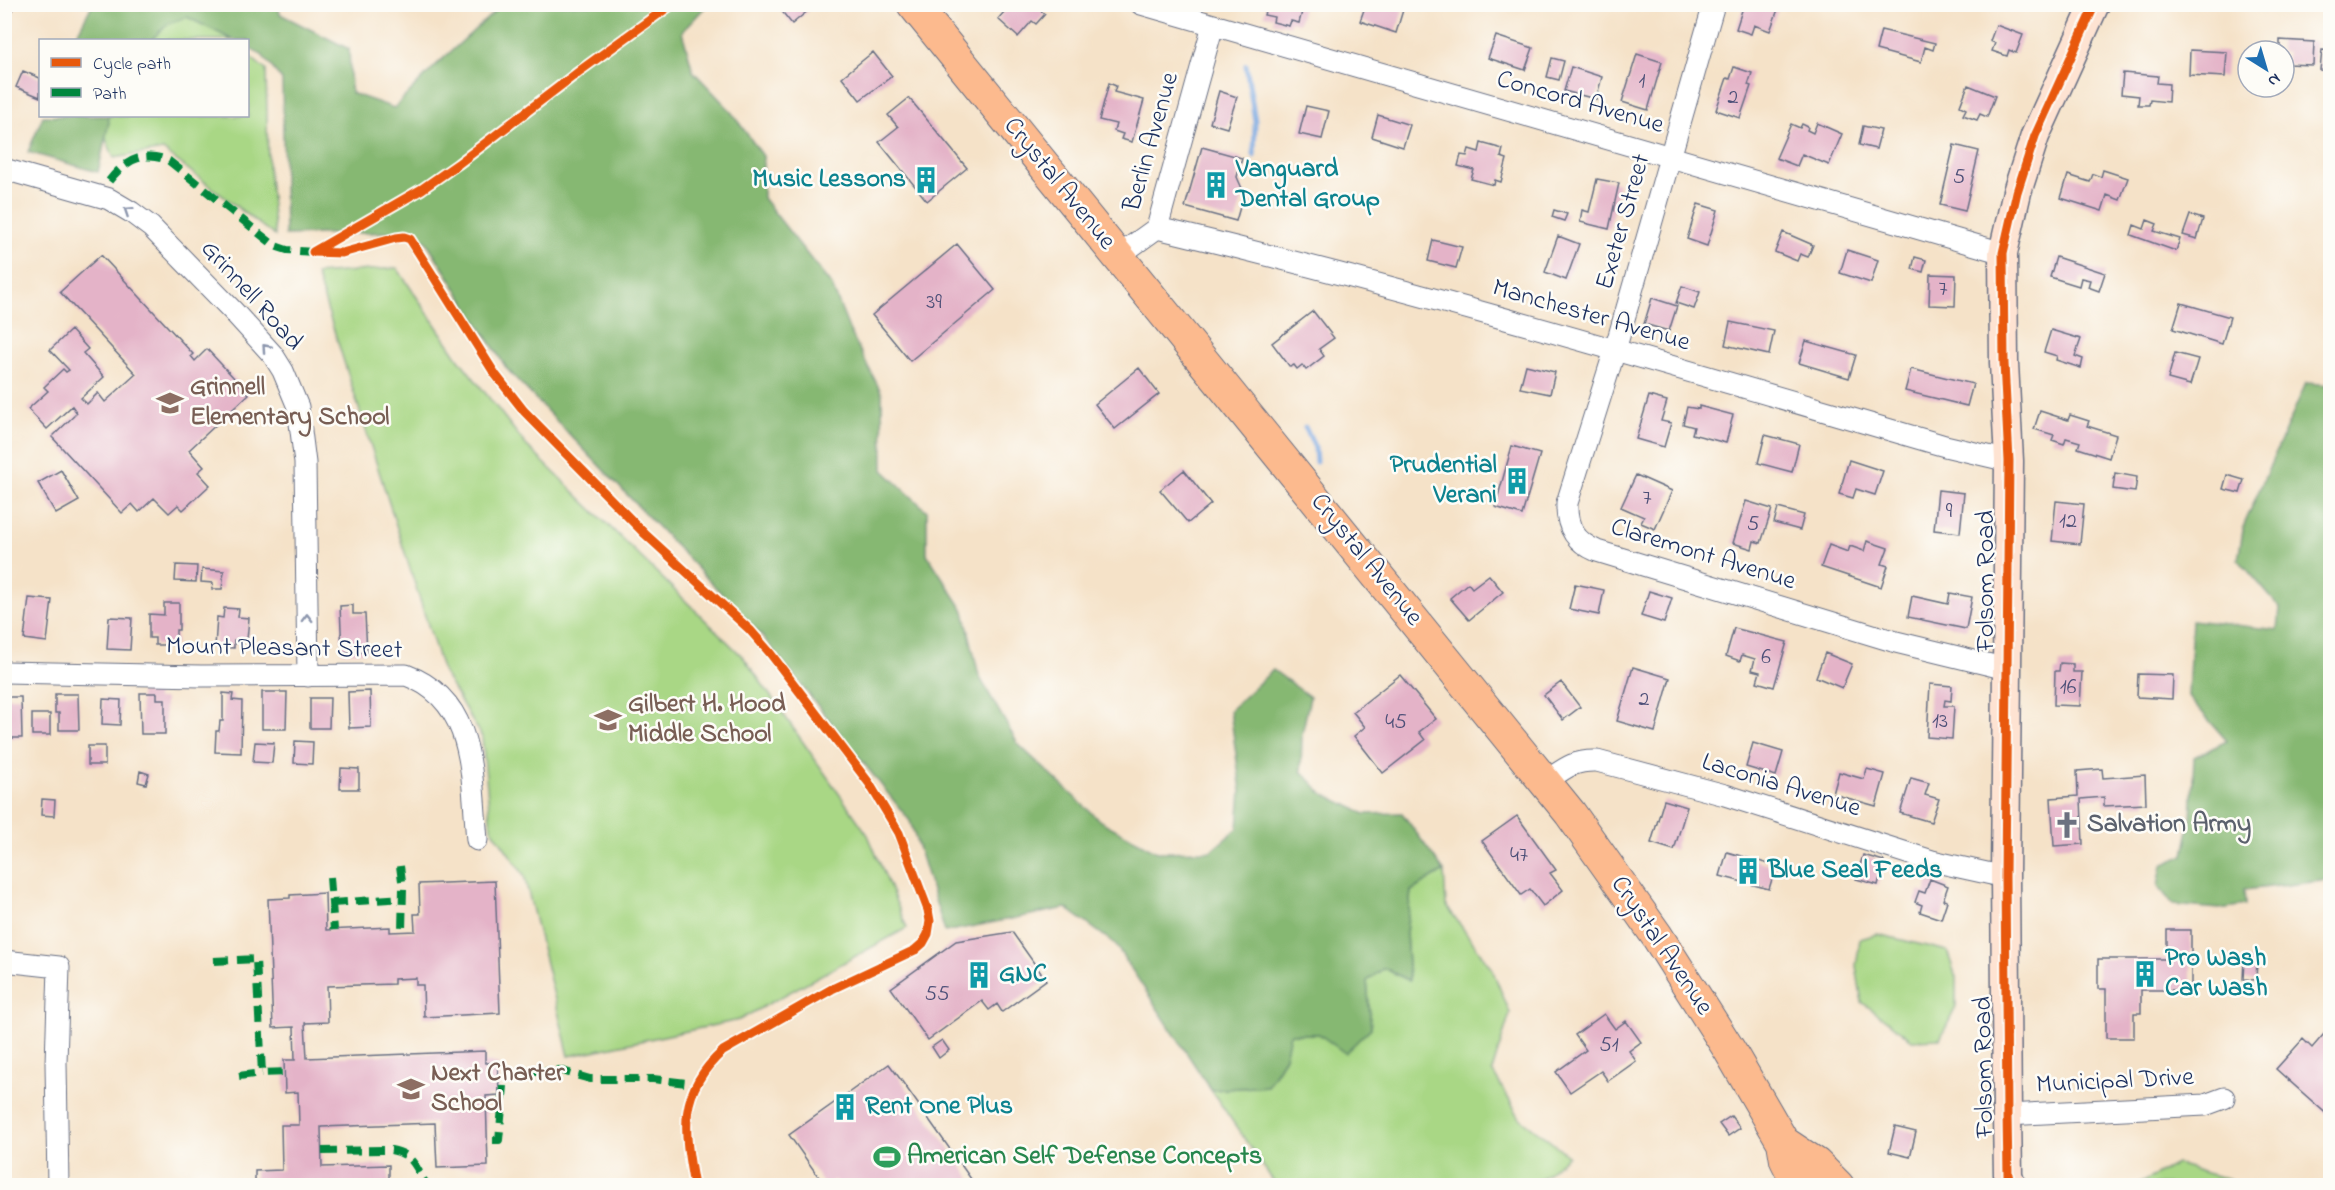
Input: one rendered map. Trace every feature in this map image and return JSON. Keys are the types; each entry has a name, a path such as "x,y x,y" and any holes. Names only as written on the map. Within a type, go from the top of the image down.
{"main road":[{"name":"Crystal Avenue","path":"913,4 1545,782 1591,842 1657,936 1730,1051 1783,1142 1786,1160 1799,1185"},
{"name":"Crystal Avenue","path":"1783,1142 1816,1164 1838,1185"}],"street":[{"name":"Concord Avenue","path":"1141,4 2004,253"},
{"name":"Exeter Street","path":"1615,350 1714,4"},
{"name":"Folsom Road","path":"2007,1182 2005,877 2009,460 2004,363 2004,253 2012,211 2031,146 2095,4"},
{"name":"Berlin Avenue","path":"1118,256 1157,228 1213,25"},
{"name":"Grinnell Road","path":"4,169 109,199 131,212 151,227 226,304 273,355 283,371 298,407 305,462 308,676"},
{"name":"Manchester Avenue","path":"1157,228 1260,253 1615,350 1945,446 2009,460"},
{"name":"Claremont Avenue","path":"1615,350 1567,503 1568,521 1578,541 1597,551 1834,624 2007,669"},
{"name":"Mount Pleasant Street","path":"4,672 406,675 417,679 443,698 461,724 466,737 477,840"},
{"name":"Laconia Avenue","path":"1545,782 1570,765 1582,760 1597,761 1725,795 1932,861 2005,877"},
{"path":"4,961 59,967 56,1063 58,1185"},
{"name":"Municipal Drive","path":"2007,1114 2205,1105 2224,1098"}],"green space":[{"path":"166,4 187,5 230,39 135,39"},
{"path":"92,5 278,5 280,14 349,49 351,93 394,108 435,66 502,5 707,5 682,32 693,71 729,109 763,156 763,198 832,286 849,329 882,394 883,470 927,511 927,554 964,611 979,676 1018,744 1100,821 1157,852 1211,851 1238,828 1241,791 1230,710 1273,670 1310,697 1302,734 1301,771 1322,793 1365,814 1402,813 1444,871 1411,891 1406,933 1409,981 1384,968 1367,981 1371,1028 1345,1053 1319,1034 1290,1034 1285,1057 1267,1086 1211,1090 1115,944 1066,908 945,932 910,821 762,636 507,369 426,241 399,232 285,235 282,80 262,55 249,48 249,39 231,39 187,17 168,24 152,39 75,39"},
{"path":"249,56 266,70 268,166 275,236 163,150 114,158 96,117 249,117"},
{"path":"43,117 108,117 98,172 28,152"},
{"path":"397,268 458,358 526,445 744,658 868,835 907,928 739,1020 569,1056 524,875 491,828 482,737 443,672 316,274"},
{"path":"2306,383 2330,385 2330,880 2244,890 2245,905 2219,909 2173,905 2158,886 2162,865 2184,855 2191,819 2194,757 2227,741 2188,696 2192,620 2278,630 2280,608 2238,559 2244,525"},
{"path":"1444,871 1446,905 1492,969 1510,1013 1492,1071 1520,1118 1568,1155 1546,1175 1530,1185 1276,1185 1211,1090 1267,1086 1285,1057 1289,1034 1319,1034 1345,1052 1371,1028 1367,981 1384,968 1409,980 1406,933 1411,891"},
{"path":"1877,934 1947,951 1956,977 1956,1007 1940,1039 1912,1040 1862,1002 1856,966 1860,939"},
{"path":"2176,1164 2247,1185 2137,1185"}],"building":[{"path":"4,4 15,4 8,20 4,18"},
{"path":"776,4 816,4 792,24"},
{"path":"1011,4 1047,4 1041,11 1045,14 1036,24 1032,21 1018,37 998,19"},
{"path":"1267,4 1304,4 1299,23 1291,21 1289,26 1273,22 1274,17 1264,15"},
{"path":"1366,4 1386,4 1403,10 1396,33 1360,21"},
{"path":"1744,4 1780,4 1770,31 1754,25 1751,34 1736,29"},
{"path":"1996,25 2023,35 2016,53 2009,50 2007,56 1992,51 1995,43 1990,41"},
{"path":"1881,30 1935,43 1933,50 1925,47 1921,62 1876,50"},
{"path":"1496,36 1533,48 1525,70 1488,58"},
{"path":"2296,41 2314,42 2313,65 2296,64"},
{"path":"2190,50 2227,52 2225,77 2189,75"},
{"path":"2322,50 2330,51 2330,71 2320,70"},
{"path":"873,52 892,76 860,100 842,77"},
{"path":"1637,54 1662,62 1648,110 1622,102"},
{"path":"1552,58 1564,61 1559,80 1547,77"},
{"path":"1571,67 1602,77 1596,99 1564,91"},
{"path":"1734,67 1752,73 1748,85 1751,86 1740,118 1716,110 1727,78 1730,79"},
{"path":"23,71 39,78 39,97 16,87"},
{"path":"2123,73 2158,76 2157,83 2169,84 2168,102 2150,100 2149,105 2138,105 2139,96 2121,94"},
{"path":"1109,83 1116,86 1114,92 1144,100 1132,142 1121,139 1123,134 1114,131 1116,124 1099,120"},
{"path":"1968,85 1995,96 1987,117 1980,114 1977,120 1963,115 1966,109 1960,106"},
{"path":"1219,91 1237,97 1227,128 1210,123"},
{"path":"909,98 967,168 927,201 879,142 898,127 888,115"},
{"path":"1306,106 1329,111 1322,139 1299,134"},
{"path":"1378,115 1410,125 1403,147 1372,137"},
{"path":"1817,123 1842,134 1829,165 1802,154 1797,166 1776,158 1791,124 1800,128 1802,124 1813,133"},
{"path":"1863,126 1881,130 1876,149 1859,145"},
{"path":"1481,143 1503,149 1501,157 1507,159 1501,182 1495,180 1494,185 1471,179 1474,170 1458,166 1461,155 1467,156 1469,149 1479,152"},
{"path":"1954,145 1979,151 1965,211 1940,205"},
{"name":"Vanguard Dental Group","path":"1202,147 1242,158 1237,177 1244,193 1236,221 1185,207"},
{"path":"2103,170 2128,178 2120,200 2107,195 2102,211 2061,198 2068,175 2090,182 2093,174 2101,177"},
{"path":"1597,179 1619,183 1609,229 1580,222 1582,210 1589,212"},
{"path":"1698,204 1718,210 1707,246 1687,239"},
{"path":"1554,210 1567,214 1564,221 1552,217"},
{"path":"2190,215 2203,219 2197,239 2183,235"},
{"path":"2147,220 2157,224 2154,231 2180,239 2176,251 2131,235 2134,225 2144,229"},
{"path":"1783,232 1813,245 1808,257 1800,254 1797,261 1775,252"},
{"path":"1558,236 1579,244 1566,280 1545,272"},
{"path":"1433,240 1462,247 1456,268 1428,261"},
{"path":"957,244 995,290 910,361 872,315"},
{"path":"1847,250 1878,260 1871,283 1840,273"},
{"path":"101,255 193,354 191,356 195,361 207,349 249,394 189,450 204,467 198,472 210,485 183,510 178,505 169,513 154,498 139,512 132,504 122,513 52,437 77,413 72,406 47,429 28,409 48,391 44,387 63,369 66,372 69,370 50,350 71,330 88,349 83,353 104,377 81,398 87,404 98,393 105,402 136,374 60,292"},
{"path":"1915,257 1926,260 1923,272 1912,269"},
{"path":"2056,257 2105,273 2099,291 2088,287 2090,280 2081,278 2079,286 2050,277"},
{"path":"1930,274 1956,275 1955,306 1929,305"},
{"path":"1682,286 1700,292 1694,309 1676,303"},
{"path":"1652,298 1677,306 1669,331 1644,324"},
{"path":"2181,303 2230,317 2222,344 2173,329"},
{"path":"1313,311 1334,338 1319,349 1324,356 1306,370 1302,365 1297,369 1294,365 1290,367 1272,343"},
{"path":"1730,322 1774,331 1769,355 1725,345"},
{"path":"2051,330 2081,339 2075,356 2083,359 2081,368 2056,360 2057,356 2044,352"},
{"path":"1806,341 1856,355 1849,378 1799,363"},
{"path":"2175,353 2198,359 2190,385 2168,379"},
{"path":"1526,365 1555,372 1550,394 1520,388"},
{"path":"1139,368 1159,394 1115,429 1095,404"},
{"path":"1911,369 1973,384 1967,406 1905,391"},
{"path":"1649,396 1667,401 1661,421 1671,423 1664,447 1636,439"},
{"path":"1699,406 1733,415 1726,443 1692,434 1694,427 1683,424 1687,407 1699,409"},
{"path":"2040,411 2068,420 2070,415 2089,421 2087,426 2116,435 2109,458 2078,448 2080,442 2066,438 2064,444 2052,440 2054,435 2034,429"},
{"path":"1765,435 1799,444 1792,472 1758,463"},
{"name":"Prudential Verani","path":"1512,446 1540,454 1522,515 1495,507"},
{"path":"1849,460 1883,471 1875,495 1856,489 1853,498 1839,494"},
{"path":"61,470 79,501 56,514 38,483"},
{"path":"1184,470 1211,504 1188,523 1160,490"},
{"path":"2115,473 2137,477 2135,492 2113,489"},
{"path":"1636,475 1672,491 1655,529 1641,523 1644,517 1621,507"},
{"path":"2227,475 2244,480 2240,493 2223,489"},
{"path":"1938,490 1964,493 1960,533 1934,530"},
{"path":"1746,501 1772,509 1761,543 1754,541 1752,549 1733,543"},
{"path":"2056,501 2084,504 2080,544 2052,541"},
{"path":"1778,508 1804,515 1800,530 1774,523"},
{"path":"1867,541 1888,548 1882,564 1888,566 1881,587 1821,567 1829,545 1848,552 1850,546 1864,551"},
{"path":"176,565 197,566 196,582 175,581"},
{"path":"202,569 224,571 222,589 212,589 213,583 201,582"},
{"path":"1489,575 1503,592 1469,620 1450,598 1468,583 1472,588"},
{"path":"1575,584 1604,590 1599,615 1569,609"},
{"path":"1649,591 1672,598 1664,623 1641,616"},
{"path":"1950,593 1972,597 1966,629 1908,617 1912,596 1948,604"},
{"path":"29,598 52,600 47,642 24,639"},
{"path":"164,603 179,603 179,630 176,630 176,645 155,645 155,638 149,638 149,614 164,615"},
{"path":"353,605 353,614 365,614 367,652 342,653 340,606"},
{"path":"224,608 239,609 238,617 249,618 247,640 234,640 234,648 215,647 217,617 223,618"},
{"path":"109,617 132,618 130,650 107,649"},
{"path":"1734,628 1787,642 1774,687 1757,682 1760,672 1752,670 1755,659 1742,655 1740,661 1726,656"},
{"path":"1825,653 1852,664 1842,688 1816,677"},
{"path":"2060,663 2073,664 2073,672 2082,672 2080,706 2054,705 2055,671 2059,671"},
{"path":"1633,667 1670,678 1655,732 1617,721"},
{"path":"2138,674 2173,675 2172,699 2137,697"},
{"path":"1400,675 1436,719 1419,732 1425,740 1383,773 1354,736 1365,727 1353,712"},
{"path":"1561,682 1580,707 1563,720 1544,695"},
{"path":"1930,684 1952,686 1951,701 1945,700 1944,706 1954,706 1952,739 1927,737"},
{"path":"370,691 371,727 349,728 348,692"},
{"path":"262,692 287,692 286,729 262,729"},
{"path":"140,693 157,693 157,699 165,699 165,734 141,734"},
{"path":"223,693 233,694 232,700 242,701 241,753 215,752 216,731 219,731 220,721 223,721"},
{"path":"55,694 78,694 79,730 59,730 59,713 55,713"},
{"path":"4,697 21,697 22,738 4,738"},
{"path":"310,698 330,698 329,728 310,728"},
{"path":"103,699 121,700 120,725 102,724"},
{"path":"32,714 50,714 50,735 32,735"},
{"path":"295,741 313,742 312,764 294,763"},
{"path":"255,742 274,743 272,763 253,762"},
{"path":"1753,743 1783,752 1776,776 1746,767"},
{"path":"88,746 105,746 105,765 88,765"},
{"path":"341,768 359,769 359,789 340,789"},
{"path":"1867,769 1885,774 1876,806 1833,794 1839,772 1864,779"},
{"name":"Salvation Army","path":"2102,769 2103,778 2145,775 2146,804 2104,806 2104,797 2081,799 2083,844 2054,846 2051,798 2078,796 2077,771"},
{"path":"140,771 149,774 146,784 138,782"},
{"path":"1911,778 1929,783 1925,795 1939,799 1931,822 1900,813"},
{"path":"42,799 55,800 54,816 41,815"},
{"path":"1664,800 1687,807 1674,850 1651,843"},
{"path":"1517,816 1556,870 1550,873 1563,890 1543,906 1530,889 1521,895 1482,841"},
{"name":"Blue Seal Feeds","path":"1727,852 1776,866 1769,889 1720,876"},
{"path":"1863,855 1884,861 1878,885 1856,879"},
{"path":"1930,879 1948,886 1943,900 1947,901 1941,919 1920,912 1922,905 1915,902 1919,891 1925,893"},
{"path":"495,881 500,1013 424,1017 423,985 416,985 416,978 394,979 394,984 327,986 328,1022 305,1023 307,1058 485,1051 485,1063 498,1063 499,1095 486,1096 488,1166 437,1168 435,1123 321,1127 322,1167 389,1165 389,1186 255,1186 255,1171 282,1170 281,1125 299,1125 298,1092 285,1093 284,1060 295,1060 294,1027 273,1028 268,899 325,893 326,930 390,927 390,932 415,931 414,914 420,914 419,884"},
{"name":"Pro Wash Car Wash","path":"2167,930 2191,930 2191,990 2141,990 2141,1013 2134,1013 2134,1038 2106,1038 2106,989 2098,989 2098,959 2167,959"},
{"path":"1012,932 1046,980 1002,1012 997,1004 989,1010 982,1001 928,1040 891,988 956,941"},
{"path":"2244,960 2257,960 2256,980 2243,979"},
{"path":"1604,1014 1615,1029 1626,1021 1641,1042 1629,1051 1636,1061 1608,1081 1601,1071 1570,1092 1556,1072 1586,1050 1575,1035"},
{"path":"2330,1027 2330,1117 2276,1069 2303,1039 2312,1048"},
{"path":"942,1040 949,1050 939,1058 932,1047"},
{"path":"889,1064 976,1186 838,1186 834,1180 825,1186 789,1135"},
{"path":"1731,1116 1740,1128 1728,1136 1719,1124"},
{"path":"1895,1127 1916,1132 1910,1157 1889,1152"}],"waterway":[{"path":"1246,65 1255,121 1254,156"},
{"path":"1305,427 1315,448 1316,462"}],"marked path":[{"path":"109,181 122,167 136,159 151,157 169,161 275,246 287,250 313,252"},
{"path":"400,866 403,888 402,931"},
{"path":"330,877 334,930"},
{"path":"332,903 403,898"},
{"path":"214,961 256,959 262,1073 285,1072"},
{"path":"533,1072 559,1070 590,1079 653,1079 695,1084"},
{"path":"239,1076 262,1073"},
{"path":"493,1140 499,1140 504,1086"},
{"path":"322,1151 391,1150 404,1154 416,1166 426,1184 419,1186"}],"cycle path":[{"path":"313,252 422,189 672,4"},
{"path":"2012,1186 2008,1175 2007,1115 2005,877 2009,461 2004,363 2003,253 2017,192 2035,136 2095,4"},
{"path":"313,252 342,253 396,238 410,239 495,374 524,411 645,534 750,630 869,783 899,833 928,910 930,921 928,934 923,943 915,950 832,989 723,1051 708,1066 691,1097 688,1113 688,1147 694,1186"}],"place":[{"name":"Music Lessons","path":"926,180"},
{"name":"Vanguard Dental Group","path":"1216,185"},
{"name":"Grinnell Elementary School","path":"170,403"},
{"name":"Prudential Verani","path":"1517,481"},
{"name":"Gilbert H. Hood Middle School","path":"608,720"},
{"name":"Salvation Army","path":"2067,825"},
{"name":"Blue Seal Feeds","path":"1748,871"},
{"name":"Pro Wash Car Wash","path":"2145,974"},
{"name":"GNC","path":"979,975"},
{"name":"Next Charter School","path":"411,1089"},
{"name":"Rent One Plus","path":"845,1107"},
{"name":"American Self Defense Concepts","path":"887,1157"}]}
